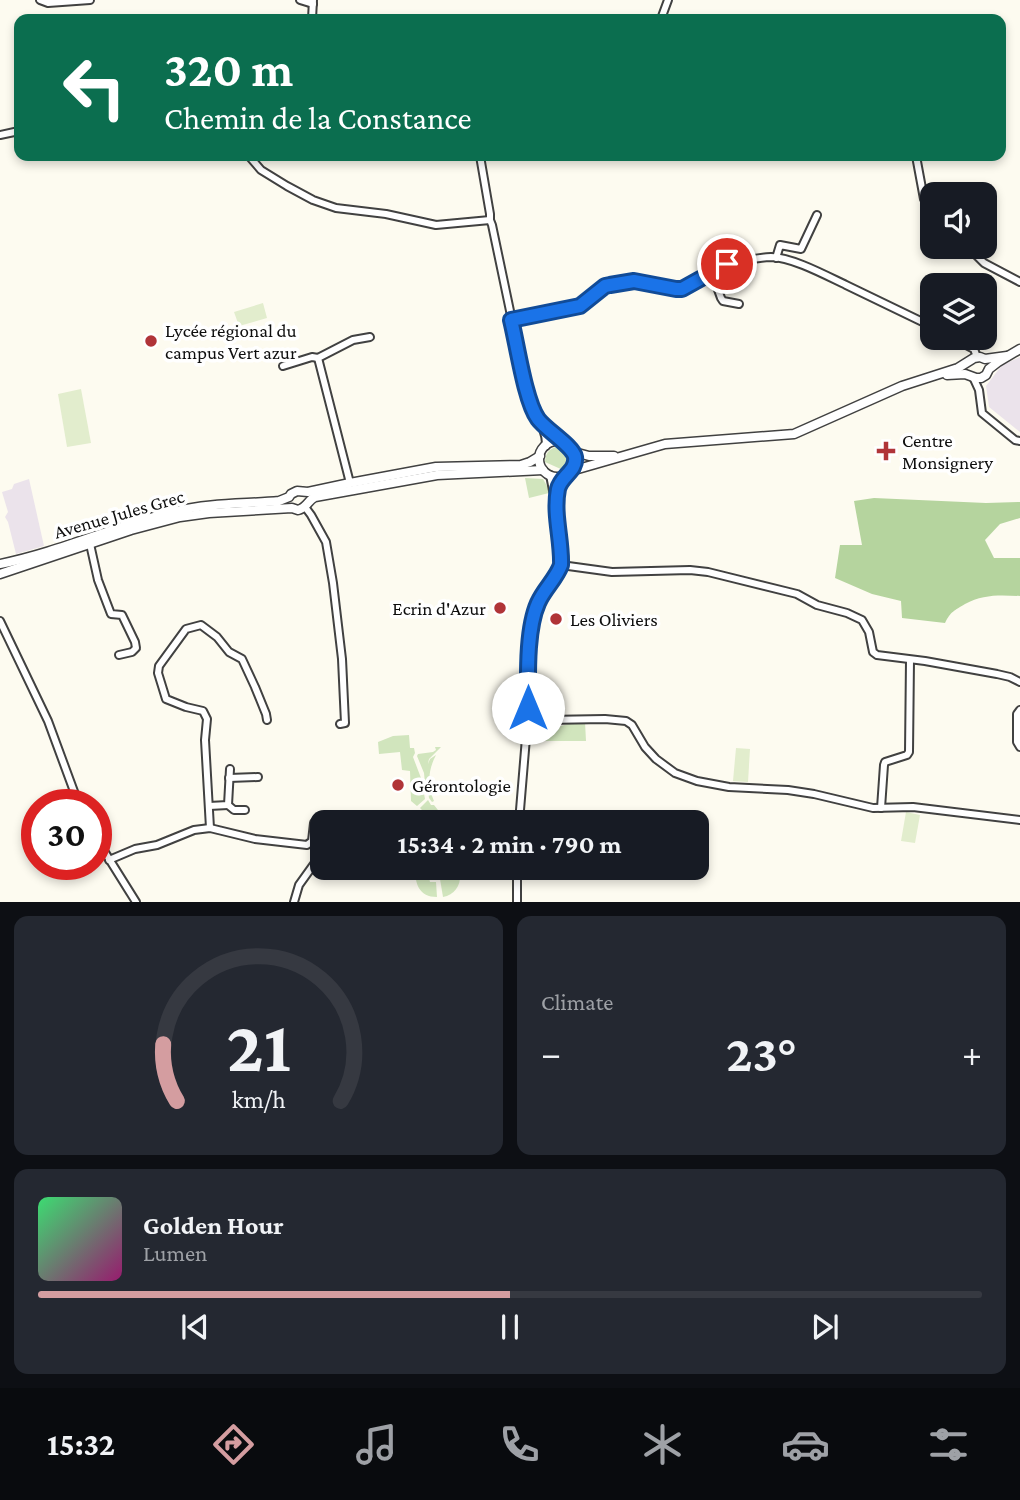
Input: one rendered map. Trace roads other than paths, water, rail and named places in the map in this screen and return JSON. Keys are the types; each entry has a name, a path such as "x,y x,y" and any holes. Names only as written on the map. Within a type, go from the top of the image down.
{"street":[{"path":"40,0 48,3 90,0"},
{"path":"300,0 313,2"},
{"path":"253,161 261,170 287,186 335,208 386,214 436,225 489,220"},
{"path":"481,161 489,220 527,392 546,437 546,446 540,456 521,465 436,467 304,492 297,491 289,497 292,508 298,510 312,498 322,495 437,475 546,473 555,477 665,444 794,434 902,386 977,359 1007,356"},
{"path":"917,161 921,182"},
{"path":"776,258 780,244 801,249 817,215"},
{"path":"511,320 580,306 605,286 634,281 682,289 727,264 776,258 817,271 920,320"},
{"path":"980,259 1020,282"},
{"path":"712,272 720,298 739,304"},
{"path":"283,366 312,357 318,358 353,341 370,337"},
{"path":"989,369 1020,349"},
{"path":"974,350 977,359"},
{"path":"318,358 350,483"},
{"path":"933,375 986,375 989,363 977,359"},
{"path":"977,359 968,370 975,377 982,413 1015,440 1020,441"},
{"path":"533,718 528,708 534,614 561,565 558,490 575,462 571,448 538,419"},
{"path":"546,446 562,442"},
{"path":"573,452 589,456 620,457"},
{"path":"540,456 558,515"},
{"path":"304,492 306,505 326,542 333,583 342,659 345,723 340,724"},
{"name":"Avenue Jules Grec","path":"0,564 177,511 279,501 289,497"},
{"name":"Avenue Jules Grec","path":"0,574 91,548 150,524 188,515 292,508"},
{"path":"91,548 98,580 111,614 122,615 135,642 136,648 132,652 119,655"},
{"path":"561,565 612,572 708,572 797,594 817,605 862,620 869,632 875,654 997,674 1020,682"},
{"path":"0,621 48,721 73,789"},
{"path":"210,828 213,806 205,740 207,719 203,711 166,699 158,673 159,666 186,629 201,625 217,637 229,652 242,659 256,687 267,720"},
{"path":"881,808 885,762 909,752 910,660"},
{"path":"1020,710 1017,714 1017,742 1020,747"},
{"path":"520,810 527,730 533,718"},
{"path":"527,730 522,721 533,718 626,721 632,725 656,759 675,773 697,781 729,787 788,790 873,808 914,807 1020,820"},
{"path":"228,805 230,769"},
{"path":"229,778 258,777"},
{"path":"213,806 228,805 234,810 245,810"},
{"path":"112,859 194,830 210,828 255,839 307,845 310,843"},
{"path":"112,865 136,901"},
{"path":"294,901 299,885 310,870"},
{"path":"517,880 517,901"}],"place":[{"name":"Lycée régional du campus Vert azur","path":"151,341"},
{"name":"Centre Monsignery","path":"886,451"},
{"name":"Ecrin d'Azur","path":"500,608"},
{"name":"Les Oliviers","path":"556,619"},
{"name":"Gérontologie","path":"398,785"}]}
